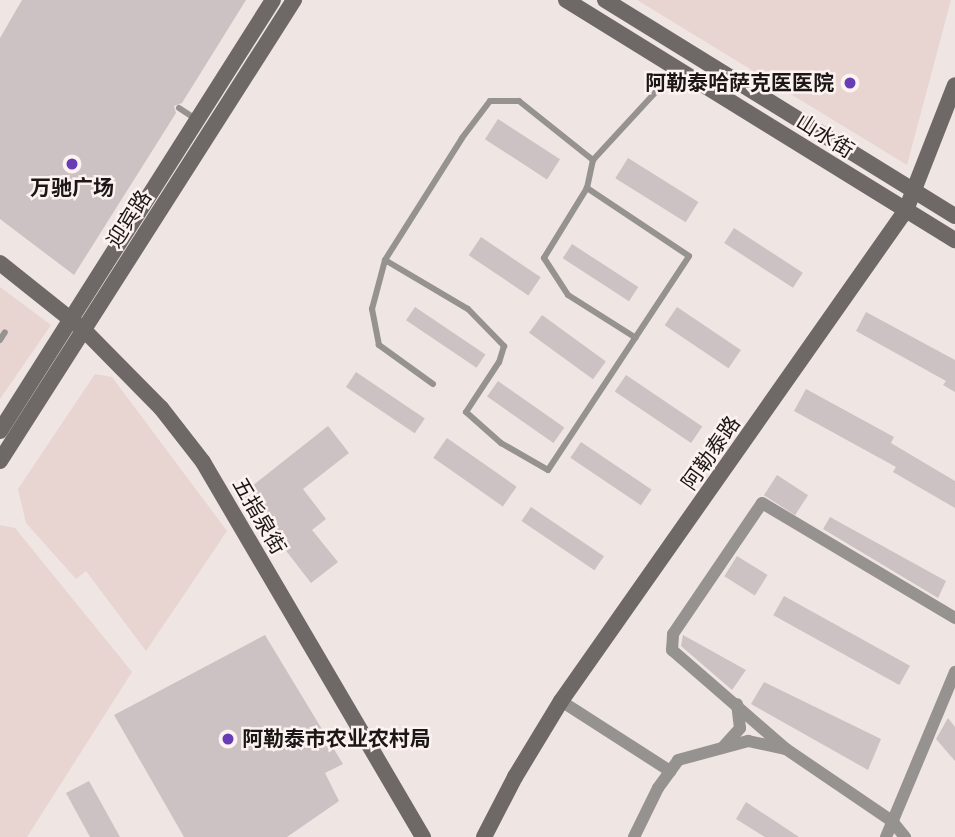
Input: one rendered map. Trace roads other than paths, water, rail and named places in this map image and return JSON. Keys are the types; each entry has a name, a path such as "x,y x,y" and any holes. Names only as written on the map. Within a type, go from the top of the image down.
{"main road":[{"name":"迎宾路","path":"0,461 198,120 273,0"},
{"name":"迎宾路","path":"0,431 78,325 294,0"},
{"name":"山水街","path":"567,0 955,240"},
{"name":"山水街","path":"605,0 955,216"},
{"name":"阿勒泰路","path":"484,837 514,777 561,701 906,210 955,85"},
{"name":"五指泉街","path":"0,263 78,325 161,408 204,461 423,837"}],"street":[{"path":"905,837 892,821 786,749 737,704 681,661 671,650 673,634 762,503 955,618"},
{"path":"886,837 955,671"},
{"path":"561,701 670,771"},
{"path":"724,746 740,728 737,704"},
{"path":"634,837 658,788 678,760 748,741 786,749"}],"lane":[{"path":"636,338 568,295 544,258 587,188 593,160 677,69"},
{"path":"433,384 379,345 372,309 385,260 462,138 490,101 519,102 593,160"},
{"path":"179,108 198,120"},
{"path":"385,260 468,309 504,346 499,362 466,412 501,443 548,471 690,256 587,188"},
{"path":"0,340 5,332"}],"place":[{"name":"阿勒泰哈萨克医医院","path":"850,83"},
{"name":"万驰广场","path":"72,164"},
{"name":"阿勒泰市农业农村局","path":"228,739"}]}
